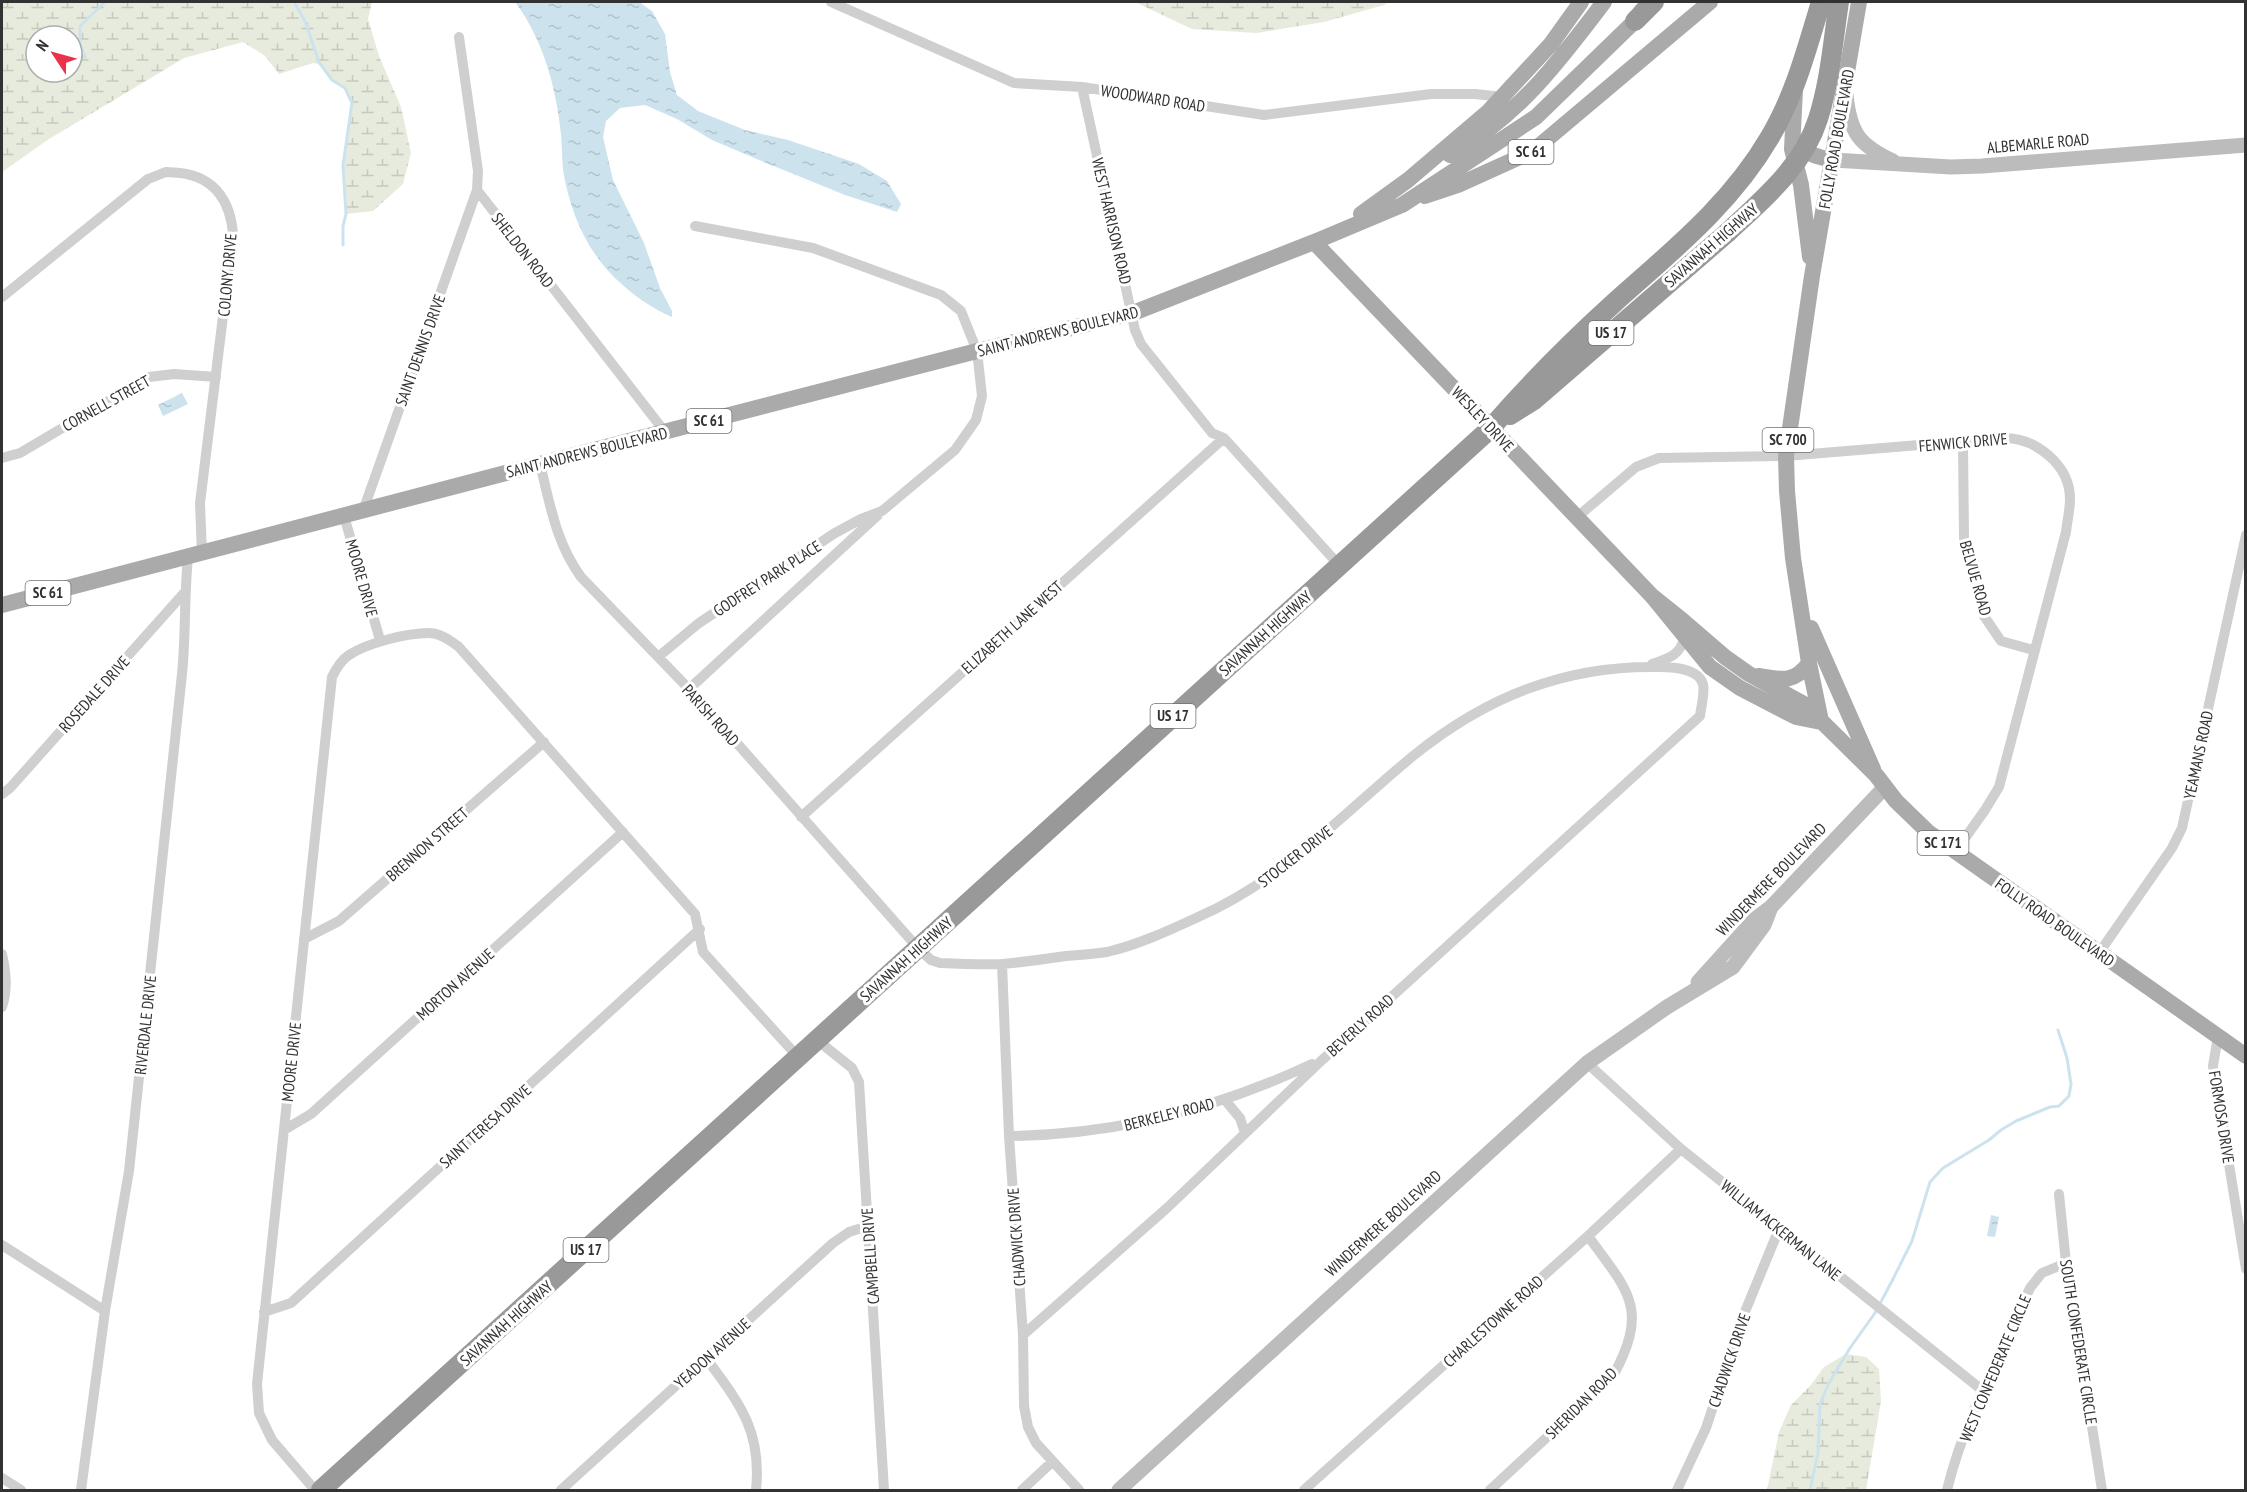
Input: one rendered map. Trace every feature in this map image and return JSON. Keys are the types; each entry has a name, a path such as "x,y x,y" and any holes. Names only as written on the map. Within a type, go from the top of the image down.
{"highway":[{"path":"1635,21 1654,2"},
{"name":"SAVANNAH HIGHWAY","path":"321,1491 1491,428 1527,386 1613,304 1695,231 1728,197 1770,138 1796,87 1821,2"},
{"name":"SAVANNAH HIGHWAY","path":"1491,428 1534,400 1727,233 1773,190 1809,139 1818,120 1826,88 1839,2"}],"main road":[{"name":"SAINT ANDREWS BOULEVARD","path":"1339,230 1408,180 1489,111 1551,44 1581,2"},
{"name":"SC 61","path":"1408,180 1464,147 1532,93 1604,2"},
{"name":"SAINT ANDREWS BOULEVARD","path":"2,605 977,351 1133,313 1402,205 1536,117 1635,21 1648,2"},
{"name":"SC 61","path":"1402,205 1458,185 1533,151 1710,2"},
{"name":"FOLLY ROAD BOULEVARD","path":"1859,2 1812,276 1786,456 1793,558 1809,663 1821,722 1881,781 1919,824 1955,852 2246,1056"},
{"name":"FOLLY ROAD BOULEVARD","path":"1796,87 1792,149 1801,185 1812,276"},
{"path":"1792,135 1801,148 1814,156 1833,160"},
{"name":"WESLEY DRIVE","path":"1314,242 1652,596 1710,667 1740,688 1796,717 1821,722"},
{"name":"WESLEY DRIVE","path":"1652,596 1725,657 1749,674 1804,704 1821,722"},
{"name":"FOLLY ROAD BOULEVARD","path":"1801,604 1820,651 1881,781"},
{"path":"1749,674 1772,678 1795,677 1809,663"}],"street":[{"name":"WOODWARD ROAD","path":"831,2 844,4 1014,83 1082,87 1264,115 1431,94 1475,94 1503,97"},
{"path":"459,37 478,171 477,190"},
{"path":"1845,86 1850,125 1860,139 1872,151 1901,164"},
{"name":"WEST HARRISON ROAD","path":"1082,87 1135,330 1141,344 1212,434 1224,438 1339,565"},
{"path":"1475,94 1489,111"},
{"name":"ALBEMARLE ROAD","path":"1833,160 1983,166 2246,145"},
{"name":"COLONY DRIVE","path":"2,297 148,179 168,172 202,178 217,190 232,218 231,256 195,556"},
{"name":"SHELDON ROAD","path":"477,190 665,432"},
{"name":"SAINT DENNIS DRIVE","path":"363,511 477,190"},
{"name":"GODFREY PARK PLACE","path":"690,689 882,511 955,450 976,420 982,396 977,351 961,312 941,295 813,248 695,226"},
{"name":"CORNELL STREET","path":"2,458 20,453 149,377 174,374 216,377"},
{"name":"ELIZABETH LANE WEST","path":"801,817 1224,438"},
{"name":"FENWICK DRIVE","path":"1576,518 1636,466 1659,458 1786,456 2016,438 2048,455 2061,468 2070,497 2066,532 1999,787 1955,852"},
{"name":"BELVUE ROAD","path":"1962,442 1964,538 1984,616 2001,640 2034,650"},
{"name":"PARISH ROAD","path":"540,464 560,542 568,560 581,578 690,689 918,948"},
{"name":"GODFREY PARK PLACE","path":"658,657 699,623 835,533 882,511"},
{"name":"MOORE DRIVE","path":"344,516 380,640"},
{"name":"YEAMANS ROAD","path":"2099,953 2172,848 2182,828 2246,535"},
{"name":"RIVERDALE DRIVE","path":"81,1491 105,1311 129,1171 186,634 184,593 195,556"},
{"name":"ROSEDALE DRIVE","path":"2,794 10,788 184,593"},
{"name":"MOORE DRIVE","path":"315,1491 272,1440 259,1413 257,1384 332,677 338,665 348,655 380,640 429,633 442,635 458,646 695,914 704,952 798,1057"},
{"name":"STOCKER DRIVE","path":"1643,667 1671,657 1683,646 1684,638"},
{"name":"STOCKER DRIVE","path":"918,948 931,960 940,963 1002,964 1107,952 1140,942 1198,918 1253,890 1296,859 1413,756 1452,728 1490,705 1537,684 1574,675 1643,667 1672,667 1699,677 1703,685 1700,716"},
{"name":"BEVERLY ROAD","path":"1023,1335 1167,1208 1321,1060 1700,716"},
{"name":"BRENNON STREET","path":"304,939 339,921 544,742"},
{"name":"WINDERMERE BOULEVARD","path":"1683,996 1712,968 1755,919 1771,907 1881,781"},
{"name":"MORTON AVENUE","path":"284,1130 311,1114 623,832"},
{"name":"WINDERMERE BOULEVARD","path":"1119,1491 1296,1326 1587,1063 1683,996 1733,967 1764,925 1771,907"},
{"name":"SAINT TERESA DRIVE","path":"264,1312 291,1304 700,929"},
{"path":"2,954 6,970 6,992 2,1006"},
{"name":"CHADWICK DRIVE","path":"1002,964 1009,1136 1023,1335 1024,1406 1028,1427 1036,1443 1079,1491"},
{"name":"FORMOSA DRIVE","path":"2218,1036 2213,1066 2246,1269"},
{"name":"CAMPBELL DRIVE","path":"817,1040 852,1068 859,1082 884,1491"},
{"name":"BERKELEY ROAD","path":"1009,1136 1048,1136 1149,1121 1225,1100 1268,1085 1321,1060"},
{"name":"WILLIAM ACKERMAN LANE","path":"1587,1063 1681,1149 1982,1390"},
{"path":"1225,1100 1240,1118 1245,1133"},
{"name":"CHARLESTOWNE ROAD","path":"1304,1491 1588,1236 1681,1149"},
{"name":"SOUTH CONFEDERATE CIRCLE","path":"2059,1194 2066,1263 2102,1491"},
{"name":"YEADON AVENUE","path":"561,1491 833,1243 849,1232 868,1226"},
{"name":"CHADWICK DRIVE","path":"1677,1491 1706,1428 1742,1319 1779,1228"},
{"name":"SHERIDAN ROAD","path":"1490,1491 1613,1376 1624,1356 1632,1322 1630,1298 1588,1236"},
{"path":"2,1245 105,1311"},
{"name":"WEST CONFEDERATE CIRCLE","path":"1947,1491 1982,1390 2030,1288 2042,1274 2066,1263"},
{"path":"706,1358 733,1394 752,1434 758,1466 756,1491"},
{"path":"1022,1491 1052,1462"},
{"path":"2,1478 21,1491"}],"green space":[{"path":"2,2 372,2 368,19 379,56 401,107 411,153 403,184 373,211 346,214 343,165 352,103 345,88 332,80 322,65 313,63 279,74 264,55 243,42 184,58 49,139 2,172"},
{"path":"1135,2 1388,2 1324,22 1257,33 1192,29"},
{"path":"1846,1354 1866,1357 1879,1369 1881,1401 1866,1490 1767,1490 1779,1432 1791,1405 1810,1386 1824,1367"}],"water":[{"path":"515,2 639,2 652,11 665,34 670,72 677,95 698,111 745,130 788,140 859,164 887,181 901,204 897,212 845,195 759,160 712,140 677,119 645,105 620,108 606,121 603,137 613,180 644,243 660,288 672,311 672,317 657,310 636,296 605,268 581,229 566,186 559,116 552,81 541,48 525,16"},
{"path":"182,393 188,404 163,416 158,405"},
{"path":"1991,1215 1999,1217 1995,1237 1987,1236"}],"waterway":[{"path":"85,57 80,44 80,26 105,2"},
{"path":"294,2 305,21 319,62 332,80 345,88 352,103 343,165 346,214 343,226 343,245"},
{"path":"1810,1490 1818,1453 1820,1404 1829,1383 1850,1348 1875,1313 1912,1241 1930,1182 1943,1168 2001,1130 2016,1121 2050,1107 2059,1106 2069,1096 2071,1084 2067,1058 2058,1030"}]}
